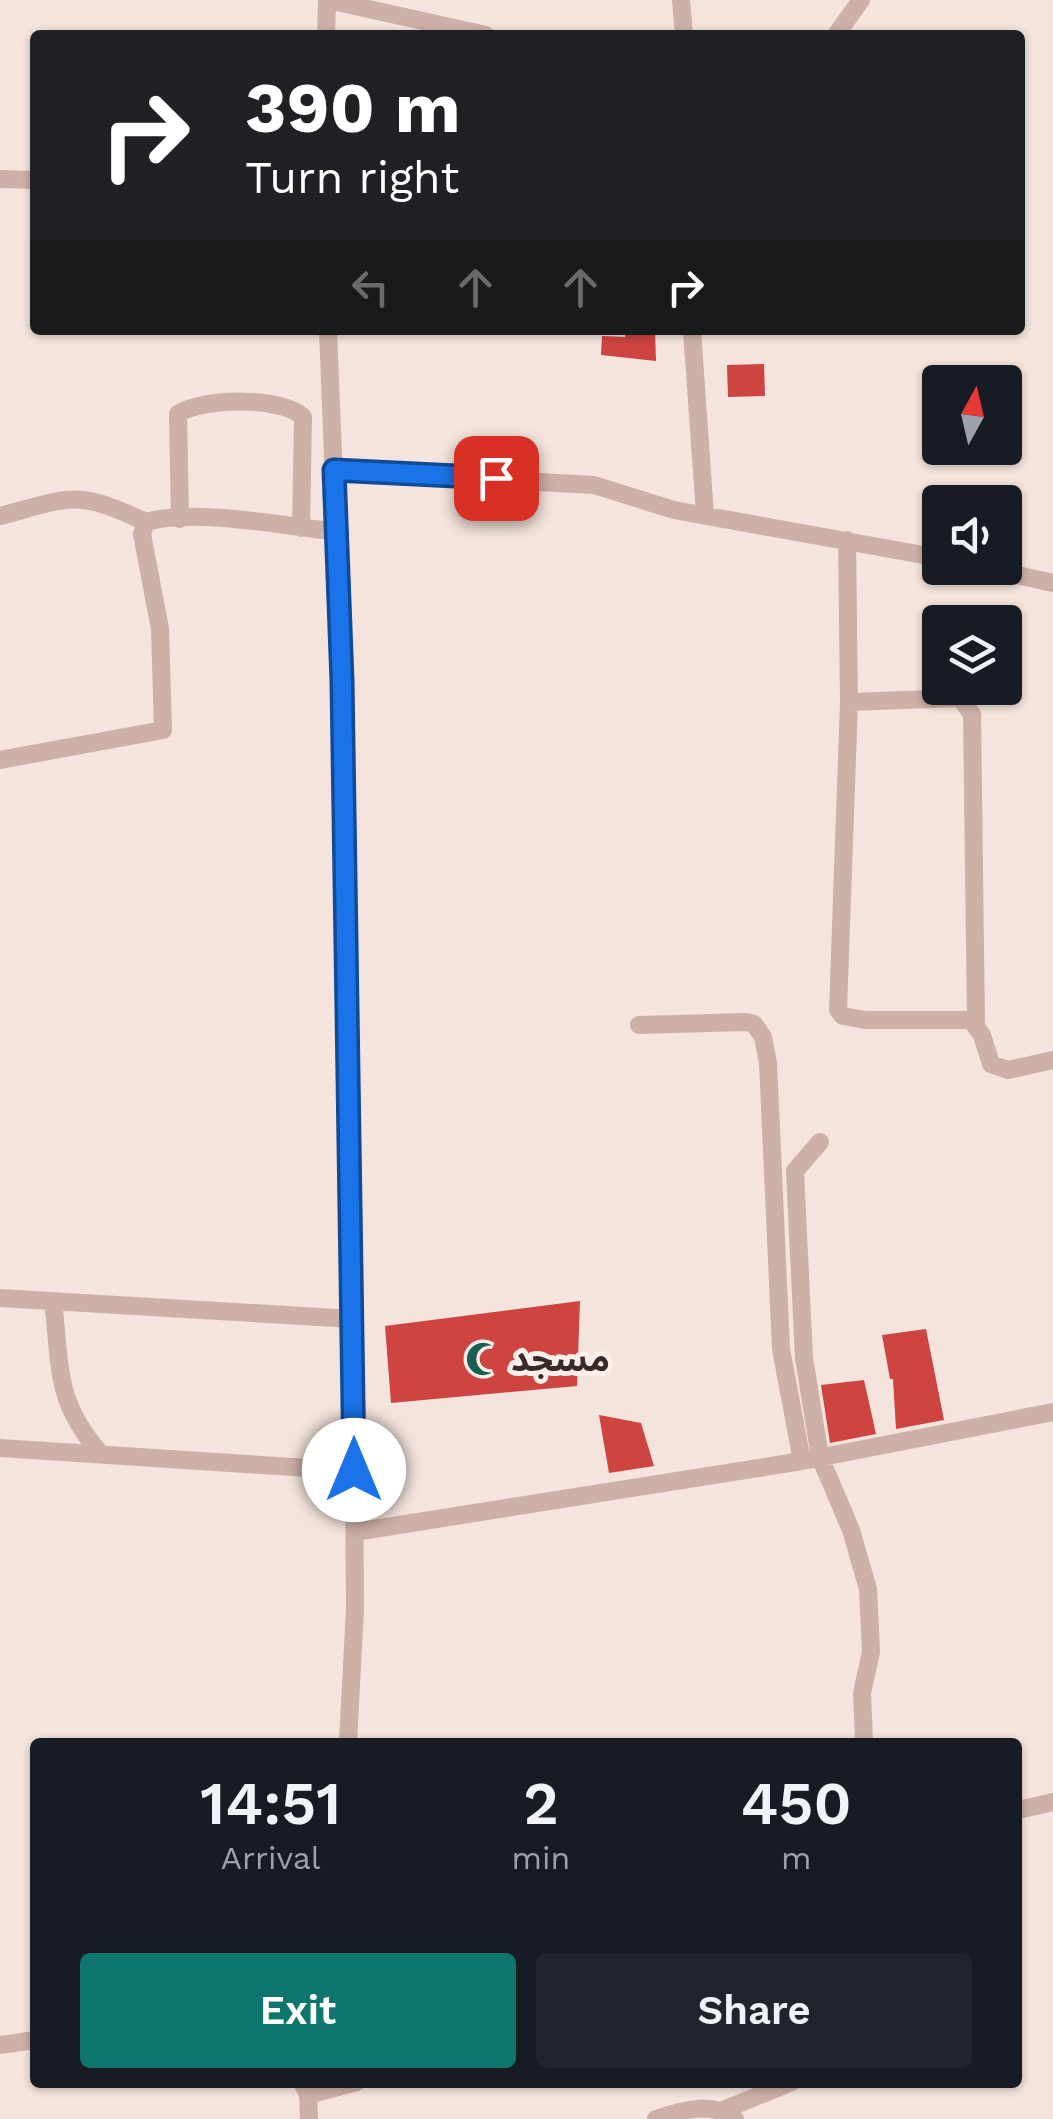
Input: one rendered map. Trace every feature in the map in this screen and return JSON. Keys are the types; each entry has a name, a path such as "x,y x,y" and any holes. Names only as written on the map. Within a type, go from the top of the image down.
{"street":[{"path":"326,30 328,0 463,30"},
{"path":"680,0 683,30"},
{"path":"840,30 861,0"},
{"path":"0,179 30,180"},
{"path":"328,335 338,532 353,1318 356,1532 354,1696 349,1738"},
{"path":"692,335 705,515"},
{"path":"180,519 178,414 190,406 276,402 293,407 303,416 300,528"},
{"path":"334,470 594,486 674,510 922,555"},
{"path":"0,516 74,496 99,500 146,522 180,519 338,532"},
{"path":"0,760 163,730 160,630 142,534 146,522"},
{"path":"847,540 849,702 838,1010 853,1019 976,1023"},
{"path":"1022,576 1053,583"},
{"path":"849,702 943,696 960,698 972,714 976,1023 987,1056 1000,1068 1018,1070 1053,1060"},
{"path":"638,1025 746,1022 754,1024 763,1037 771,1088 781,1349 811,1459 851,1530 868,1588 872,1652 862,1692 864,1738"},
{"path":"811,1459 793,1182 800,1161 820,1142"},
{"path":"0,1298 353,1318"},
{"path":"53,1301 57,1370 63,1395 86,1438 101,1454"},
{"path":"356,1532 811,1459 1053,1412"},
{"path":"0,1448 354,1470"},
{"path":"1022,1809 1053,1802"},
{"path":"0,2045 30,2041"},
{"path":"656,2119 705,2108 729,2114 780,2088"},
{"path":"304,2089 309,2119"}],"building":[{"path":"655,335 656,361 601,355 602,336"},
{"path":"764,364 765,396 728,397 727,365"},
{"name":"مسجد","path":"580,1301 577,1386 391,1403 385,1326"},
{"path":"926,1329 944,1420 896,1429 893,1379 882,1335"},
{"path":"864,1380 876,1434 830,1443 821,1385"},
{"path":"599,1415 641,1423 654,1466 609,1473"}],"place":[{"name":"مسجد","path":"483,1359"}],"route":[{"path":"354,1470 342,681 334,470 496,478"}]}
